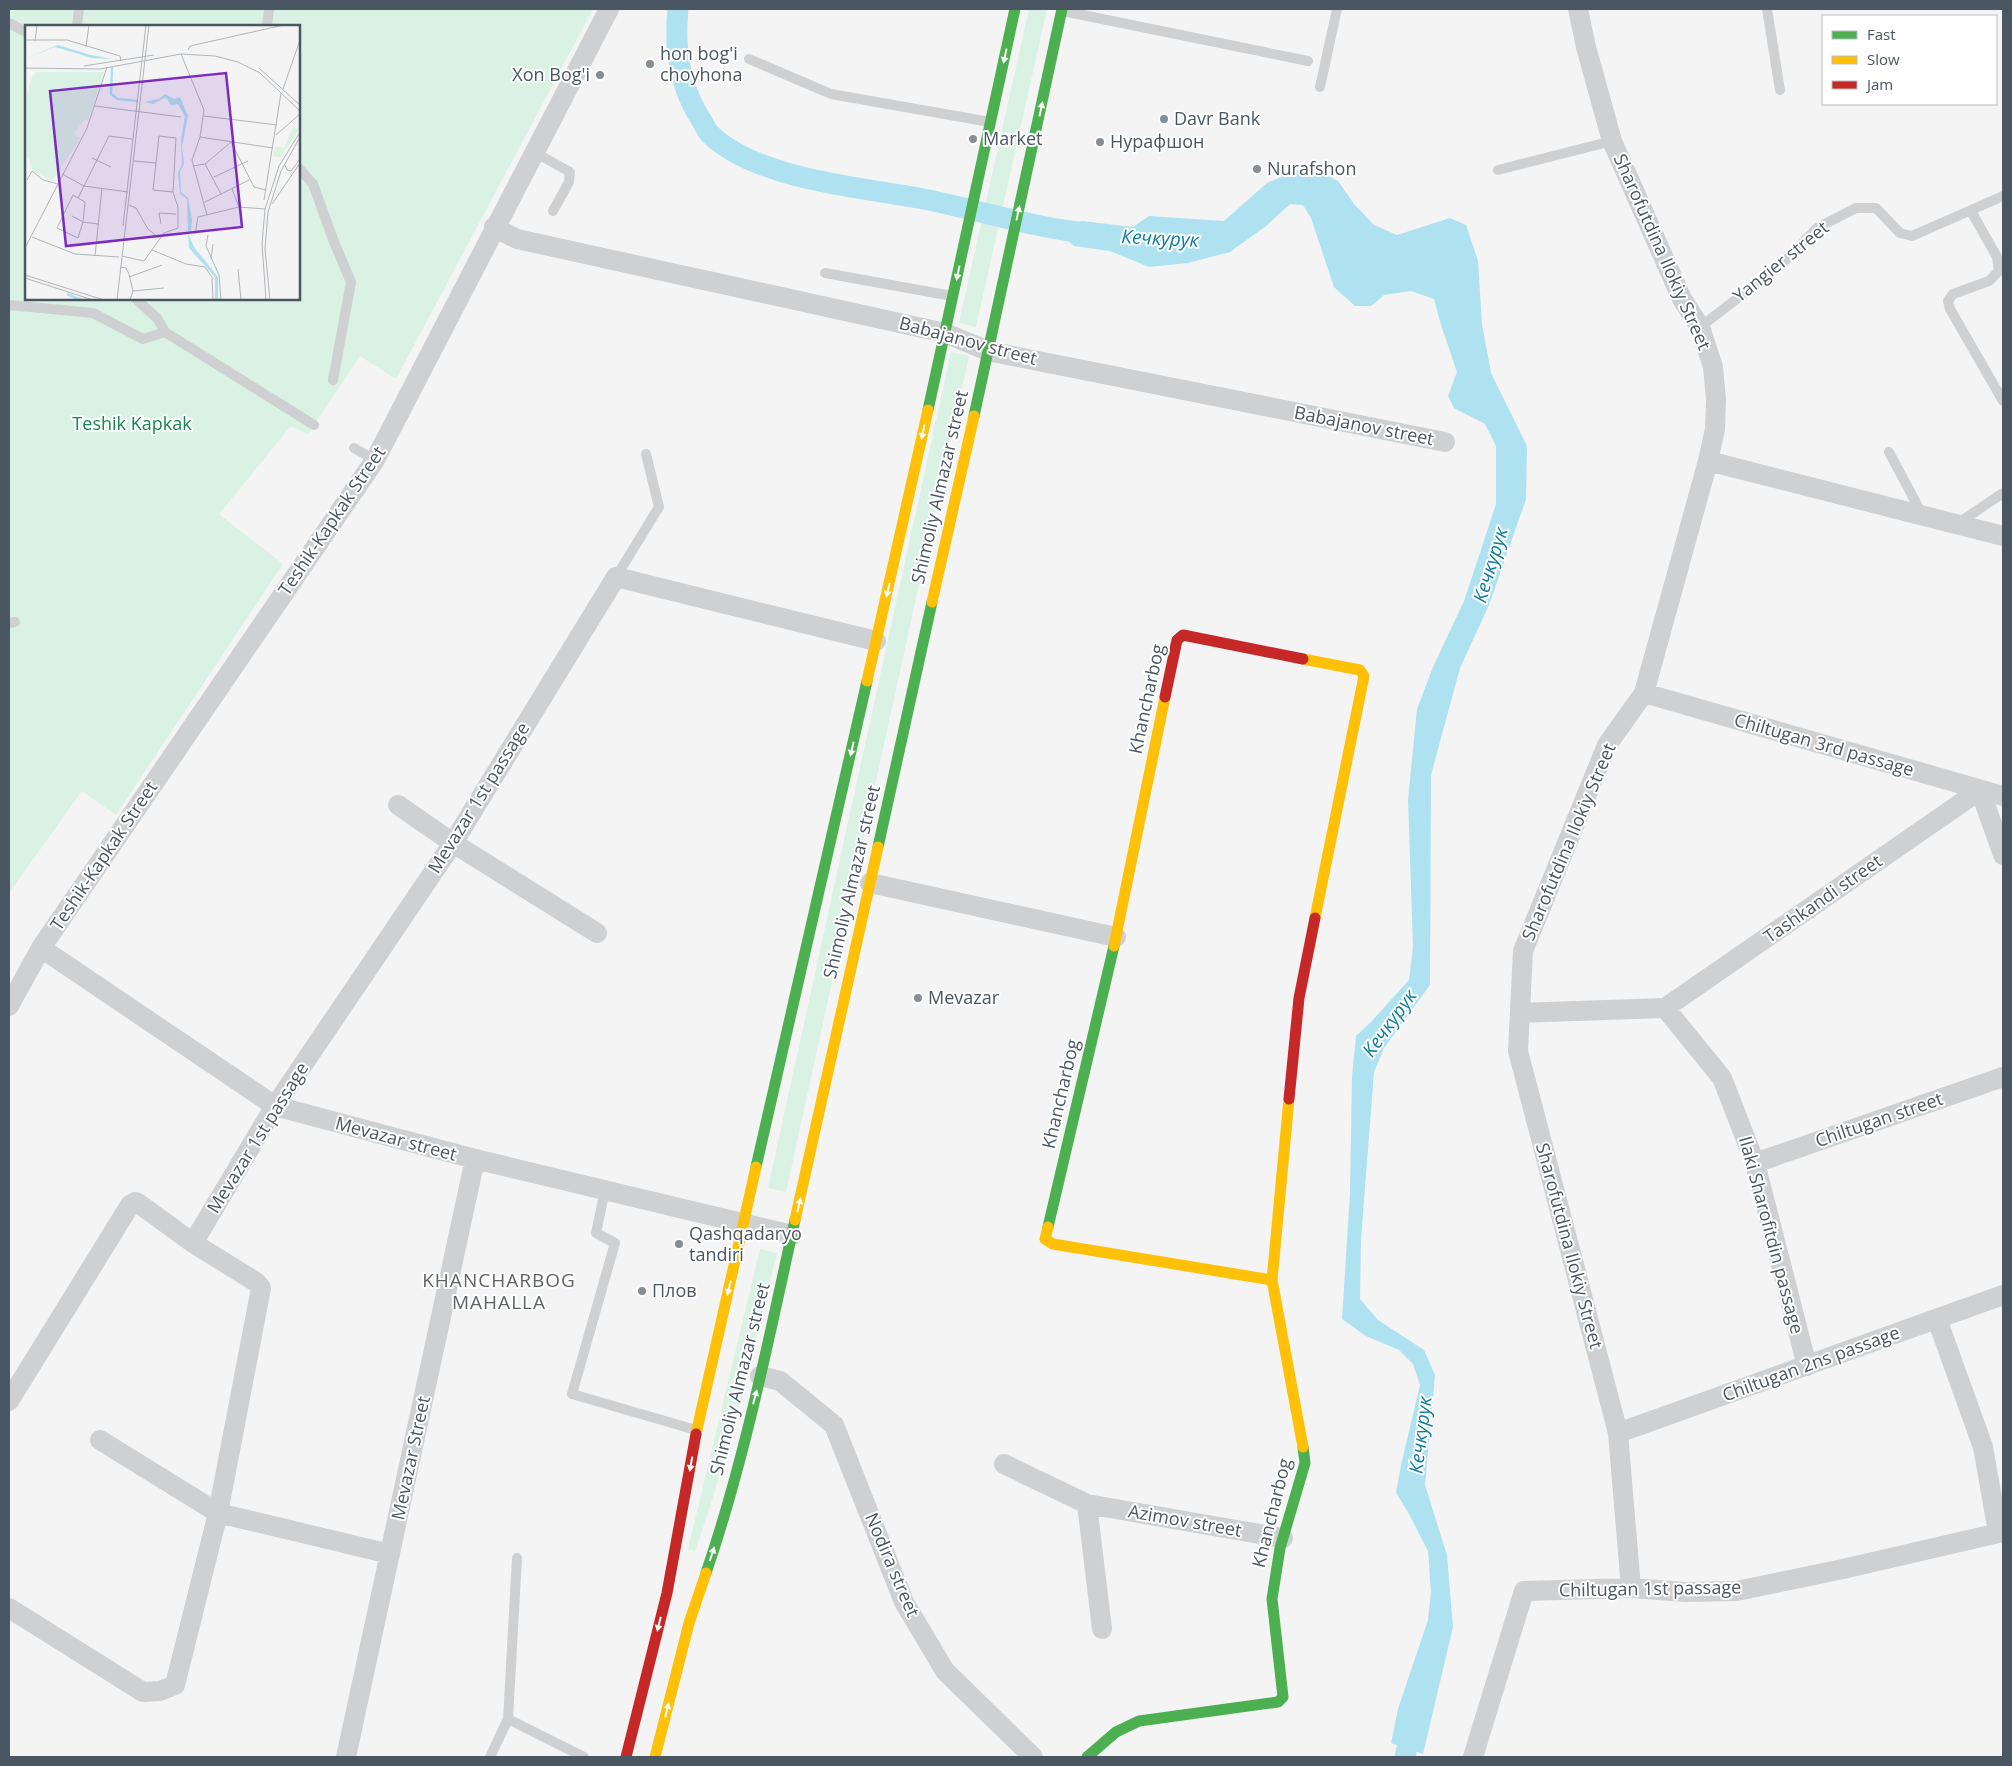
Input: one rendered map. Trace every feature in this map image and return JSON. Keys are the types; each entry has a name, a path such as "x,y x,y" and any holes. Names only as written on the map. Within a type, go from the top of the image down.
{"main road":[{"name":"Shimoliy Almazar street","path":"626,1757 667,1593 697,1430 945,333 1015,9"},
{"name":"Shimoliy Almazar street","path":"654,1757 689,1623 720,1533 760,1376 1062,10"},
{"name":"Khancharbog","path":"1087,1757 1116,1732 1139,1721 1278,1702 1283,1697 1272,1599 1274,1576 1305,1463 1272,1280 1299,998 1364,676 1360,670 1183,635 1177,640 1116,937 1046,1238 1052,1244 1272,1280"}],"street":[{"name":"Teshik-Kapkak Street","path":"9,1006 41,948 375,460 494,227 609,9"},
{"name":"Sharofutdina Ilokiy Street","path":"1578,9 1586,47 1612,141 1682,299 1700,328 1713,368 1716,400 1715,429 1708,461 1644,693 1607,745 1523,951 1518,1051 1618,1433 1631,1588"},
{"name":"Babajanov street","path":"494,227 517,239 945,333 988,350 1445,442"},
{"path":"1708,461 2003,536"},
{"path":"616,577 876,641"},
{"name":"Mevazаr 1st passage","path":"193,1243 275,1106 453,843 616,577"},
{"name":"Chiltugan 3rd passage","path":"1644,693 2003,796"},
{"path":"1980,790 2003,855"},
{"name":"Tashkandi street","path":"1665,1008 1980,790"},
{"path":"398,805 453,843 597,933"},
{"path":"870,883 1116,937"},
{"name":"Mevazаr street","path":"41,948 275,1106 475,1159 743,1224 792,1234"},
{"path":"1520,1013 1665,1008"},
{"name":"Ilaki Sharofitdin passage","path":"1665,1008 1722,1078 1755,1163 1807,1366"},
{"name":"Chiltugаn street","path":"1755,1163 2003,1077"},
{"name":"Mevazar Street","path":"346,1757 475,1159"},
{"path":"9,1401 130,1205 135,1202 193,1243 256,1282 261,1288 218,1513 175,1685 160,1692 143,1692 9,1608"},
{"name":"Chiltugаn 2ns passage","path":"1618,1433 2003,1295"},
{"path":"1937,1319 1983,1447 2001,1532"},
{"name":"Nodira street","path":"760,1376 780,1381 834,1425 904,1602 946,1671 1033,1757"},
{"path":"100,1440 218,1513 390,1554"},
{"name":"Azimov street","path":"1004,1464 1087,1504 1283,1538"},
{"path":"1087,1504 1102,1629"},
{"name":"Chiltugan 1st passage","path":"1473,1757 1524,1591 1631,1588 1685,1592 1737,1591 2001,1532"}],"lane":[{"path":"77,25 79,9"},
{"path":"267,25 269,9"},
{"path":"1320,87 1337,9"},
{"path":"1767,9 1780,90"},
{"path":"1062,10 1308,61"},
{"path":"9,23 25,31"},
{"path":"749,59 831,94 991,122"},
{"path":"1498,170 1612,141"},
{"path":"534,152 570,172 569,182 553,212"},
{"path":"300,169 313,184 351,282 333,380"},
{"name":"Yangier street","path":"1700,328 1780,266 1817,228 1856,208 1876,208 1900,233 1912,236 2003,196"},
{"path":"1971,211 1997,257 1999,271 1989,281 1953,294 1948,301 1950,309 2003,401"},
{"path":"825,273 953,296"},
{"path":"137,300 157,318 165,332 314,425"},
{"path":"9,305 93,313 143,339 165,332"},
{"path":"354,448 375,460"},
{"path":"1889,452 1922,515"},
{"path":"616,577 660,508 646,454"},
{"path":"1957,524 2003,493"},
{"path":"605,1190 596,1233 615,1243 572,1394 697,1430"},
{"path":"490,1757 508,1719 517,1558"},
{"path":"508,1719 584,1757"}],"green space":[{"name":"Teshik Kapkak","path":"9,9 593,9 396,379 360,356 308,434 291,426 219,514 283,564 116,815 82,791 9,893"},
{"path":"1029,9 1047,9 976,327 959,323"},
{"path":"951,352 969,356 786,1192 768,1188"},
{"path":"760,1249 777,1253 719,1478 695,1551 688,1549"}],"water":[{"path":"1297,170 1318,171 1338,181 1354,204 1374,225 1397,235 1450,218 1466,225 1478,261 1482,324 1491,373 1527,446 1526,499 1489,605 1460,668 1431,775 1430,985 1384,1048 1374,1072 1361,1239 1360,1299 1378,1320 1424,1350 1435,1375 1425,1485 1447,1555 1453,1627 1423,1754 1391,1743 1398,1709 1428,1620 1431,1592 1428,1551 1396,1493 1420,1385 1413,1364 1399,1350 1366,1336 1342,1319 1350,1193 1352,1076 1356,1036 1409,980 1413,947 1408,800 1417,709 1433,667 1464,601 1496,504 1496,446 1485,424 1454,408 1448,396 1457,372 1434,299 1411,291 1384,295 1371,306 1355,306 1334,287 1311,218 1303,205 1290,204 1266,226 1230,252 1188,263 1149,267 1110,251 1074,246 1056,230 1082,221 1133,227 1149,216 1224,221 1267,183"}],"waterway":[{"name":"Кечкурук","path":"678,9 678,53 688,95 709,133 731,150 755,162 814,180 929,200 1026,223 1085,233"},
{"name":"Кечкурук","path":"1405,1757 1413,1721"}],"traffic: fast":[{"path":"928,410 1015,9"},
{"path":"974,416 1062,9"},
{"path":"878,847 932,602"},
{"path":"756,1167 867,681"},
{"path":"1048,1227 1114,946"},
{"path":"706,1573 733,1486 766,1353 795,1220"},
{"path":"1087,1757 1116,1732 1139,1721 1278,1702 1283,1697 1272,1599 1280,1548 1305,1463 1303,1447"}],"traffic: slow":[{"path":"867,681 928,410"},
{"path":"932,602 974,416"},
{"path":"1303,659 1360,670 1364,676 1315,918"},
{"path":"1114,946 1165,697"},
{"path":"795,1220 878,847"},
{"path":"1289,1099 1272,1280 1303,1447"},
{"path":"696,1434 756,1167"},
{"path":"1048,1227 1045,1239 1053,1244 1272,1280"},
{"path":"655,1757 689,1623 706,1573"}],"traffic: jam":[{"path":"1165,697 1177,640 1183,635 1303,659"},
{"path":"1289,1099 1299,998 1315,918"},
{"path":"626,1757 667,1593 696,1434"}],"place":[{"name":"hon bog'i choyhona","path":"650,64"},
{"name":"Xon Bog'i","path":"600,75"},
{"name":"Davr Bank","path":"1164,119"},
{"name":"Market","path":"973,139"},
{"name":"Нурафшон","path":"1100,142"},
{"name":"Nurafshon","path":"1257,169"},
{"name":"Mevazar","path":"918,998"},
{"name":"Qashqadaryo tandiri","path":"679,1244"},
{"name":"Плов","path":"642,1291"}],"district":[{"name":"KHANCHARBOG MAHALLA","path":"499,1291"}]}
